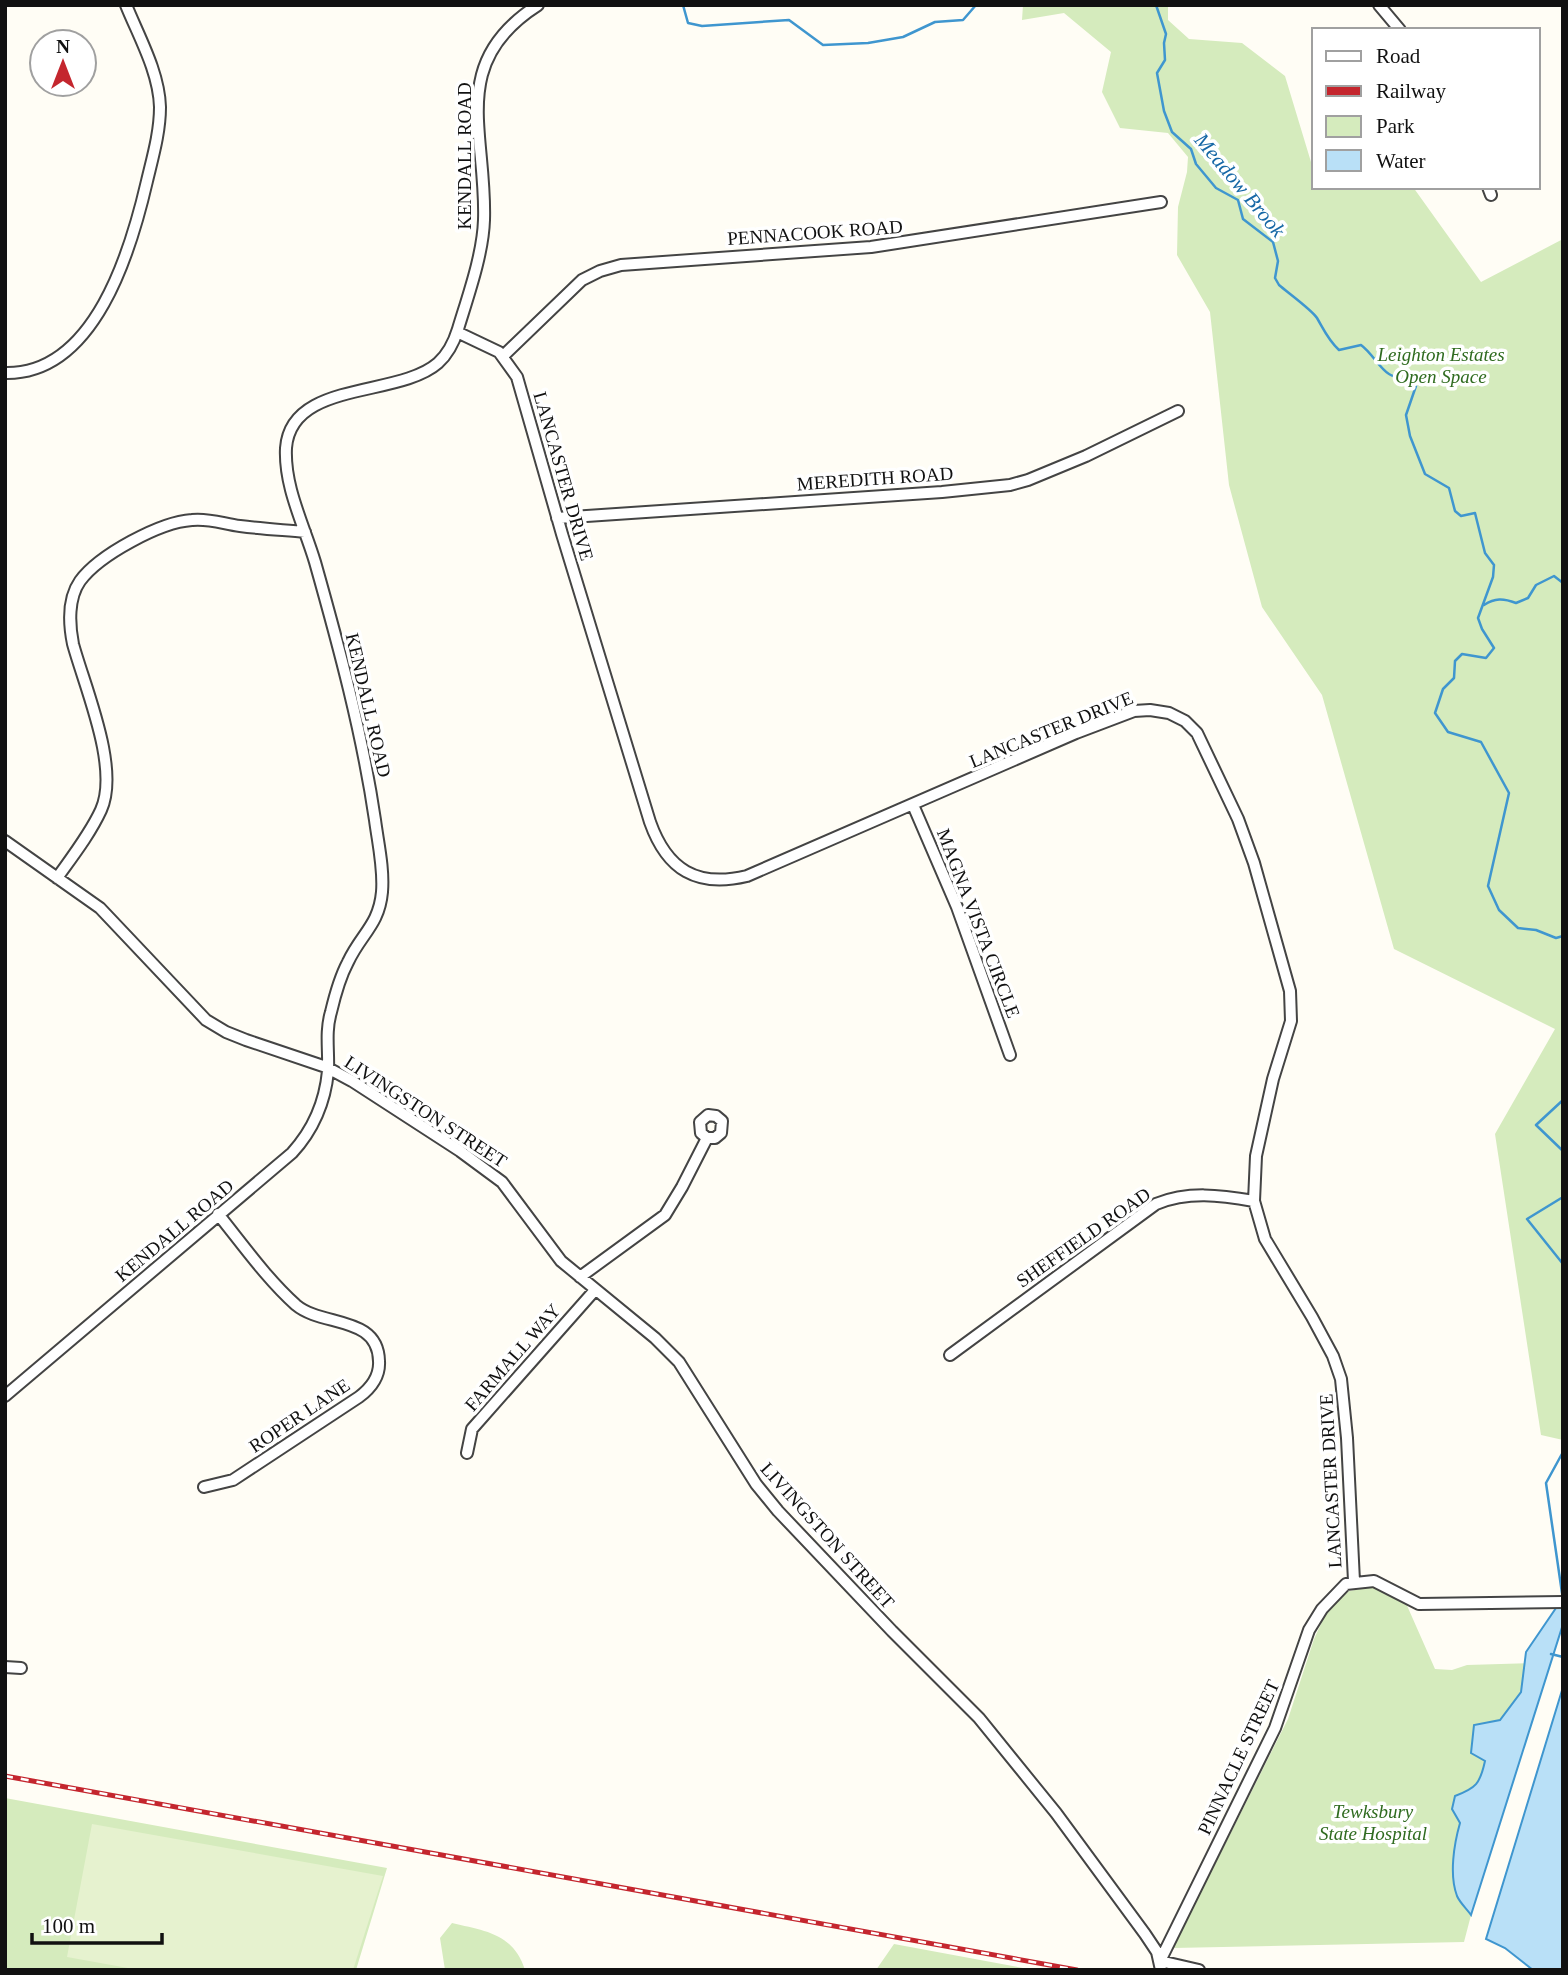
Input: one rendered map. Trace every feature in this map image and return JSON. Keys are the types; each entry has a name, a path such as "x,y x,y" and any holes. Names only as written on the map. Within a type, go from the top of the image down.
{"street":[{"path":"5,373 28,371 61,355 77,341 105,302 131,239 158,135 160,108 159,90 154,74 126,5"},
{"name":"KENDALL ROAD","path":"5,1396 292,1153 317,1119 328,1068 326,1042 329,1016 348,961 379,912 382,877 360,737 339,648 292,494 286,446 290,430 298,417 308,409 326,401 412,377 428,370 447,353 457,332 484,225 484,183 478,125 481,75 489,53 506,31 538,5"},
{"path":"1379,5 1398,28"},
{"name":"PENNACOOK ROAD","path":"503,356 582,280 621,265 871,247 1161,202"},
{"path":"457,332 485,344 503,356"},
{"name":"LANCASTER DRIVE","path":"503,356 517,377 557,518 653,829 675,863 702,879 716,881 747,876 1076,733 1134,711 1169,713 1185,721 1197,733 1238,819 1255,863 1290,990 1291,1021 1273,1079 1256,1156 1254,1201 1265,1239 1312,1317 1333,1356 1341,1379 1347,1438 1354,1581"},
{"name":"MEREDITH ROAD","path":"557,518 1010,485 1086,456 1178,411"},
{"path":"57,878 101,810 106,791 105,751 70,628 71,608 80,582 95,566 126,546 159,527 177,521 196,519 305,533"},
{"name":"MAGNA VISTA CIRCLE","path":"913,805 957,907 1010,1055"},
{"name":"LIVINGSTON STREET","path":"5,841 100,908 206,1020 246,1040 328,1068 449,1144 502,1182 561,1261 655,1338 679,1362 756,1484 778,1511 979,1718 1056,1813 1145,1934 1160,1966"},
{"path":"580,1277 665,1215 707,1138"},
{"name":"SHEFFIELD ROAD","path":"950,1355 1156,1204 1180,1197 1204,1195 1254,1201"},
{"name":"ROPER LANE","path":"204,1487 233,1480 359,1397 371,1386 379,1364 377,1349 369,1335 356,1326 323,1319 303,1310 279,1287 218,1214"},
{"name":"FARMALL WAY","path":"467,1453 472,1429 595,1290"},
{"path":"1354,1581 1384,1584 1419,1604 1563,1602"},
{"name":"PINNACLE STREET","path":"1160,1966 1275,1728 1309,1630 1338,1591 1354,1581"},
{"path":"5,1667 21,1668"},
{"path":"1160,1966 1199,1970"}],"green space":[{"name":"Leighton Estates Open Space","path":"1023,5 1168,5 1168,20 1189,39 1242,43 1285,76 1312,162 1312,189 1414,189 1481,282 1563,239 1563,1440 1541,1435 1495,1134 1555,1029 1394,949 1322,695 1262,607 1229,485 1210,312 1177,255 1178,207 1188,157 1168,133 1120,128 1102,92 1111,52 1064,13 1022,20"},
{"name":"Tewksbury State Hospital","path":"1372,1587 1405,1601 1435,1669 1452,1670 1467,1665 1537,1663 1464,1942 1173,1948 1288,1719 1314,1639 1326,1613 1349,1591"},
{"path":"5,1798 387,1868 356,1970 5,1970"},
{"path":"92,1824 383,1876 353,1970 139,1970 67,1957"},
{"path":"452,1923 486,1932 505,1941 520,1958 525,1970 445,1970 440,1938"},
{"path":"894,1944 1034,1970 876,1970"}],"water":[{"path":"1556,1608 1563,1608 1563,1624 1471,1915 1458,1899 1453,1879 1453,1860 1460,1823 1452,1809 1455,1796 1476,1784 1483,1769 1485,1761 1471,1753 1474,1725 1500,1720 1521,1692 1526,1652"},
{"path":"1563,1687 1563,1970 1533,1970 1505,1948 1486,1939"}],"waterway":[{"name":"Meadow Brook","path":"683,5 688,23 702,26 789,20 823,45 868,43 903,37 935,22 963,20 976,5"},
{"name":"Meadow Brook","path":"1156,5 1166,34 1165,60 1157,73 1164,111 1172,132 1191,149 1196,164 1216,188 1238,200 1243,219 1273,242 1278,261 1275,278 1279,285 1317,318 1335,346 1339,350 1361,345 1386,372 1416,386 1406,415 1410,436 1425,474 1449,488 1455,511 1461,516 1475,513 1485,553 1494,565 1493,577 1478,618 1494,648 1486,658 1462,654 1455,661 1454,678 1443,689 1435,713 1448,732 1481,742 1509,793 1488,886 1499,910 1518,928 1536,930 1556,938 1563,936"},
{"path":"1484,605 1499,600 1516,603 1528,598 1536,585 1554,576 1563,583"},
{"name":"Meadow Brook","path":"1563,1100 1536,1125 1563,1151"},
{"name":"Meadow Brook","path":"1563,1197 1527,1219 1563,1264"},
{"name":"Meadow Brook","path":"1562,1593 1546,1483 1563,1452"},
{"name":"Meadow Brook","path":"1551,1654 1563,1657"}],"railway":[{"path":"5,1776 1077,1970"}]}
